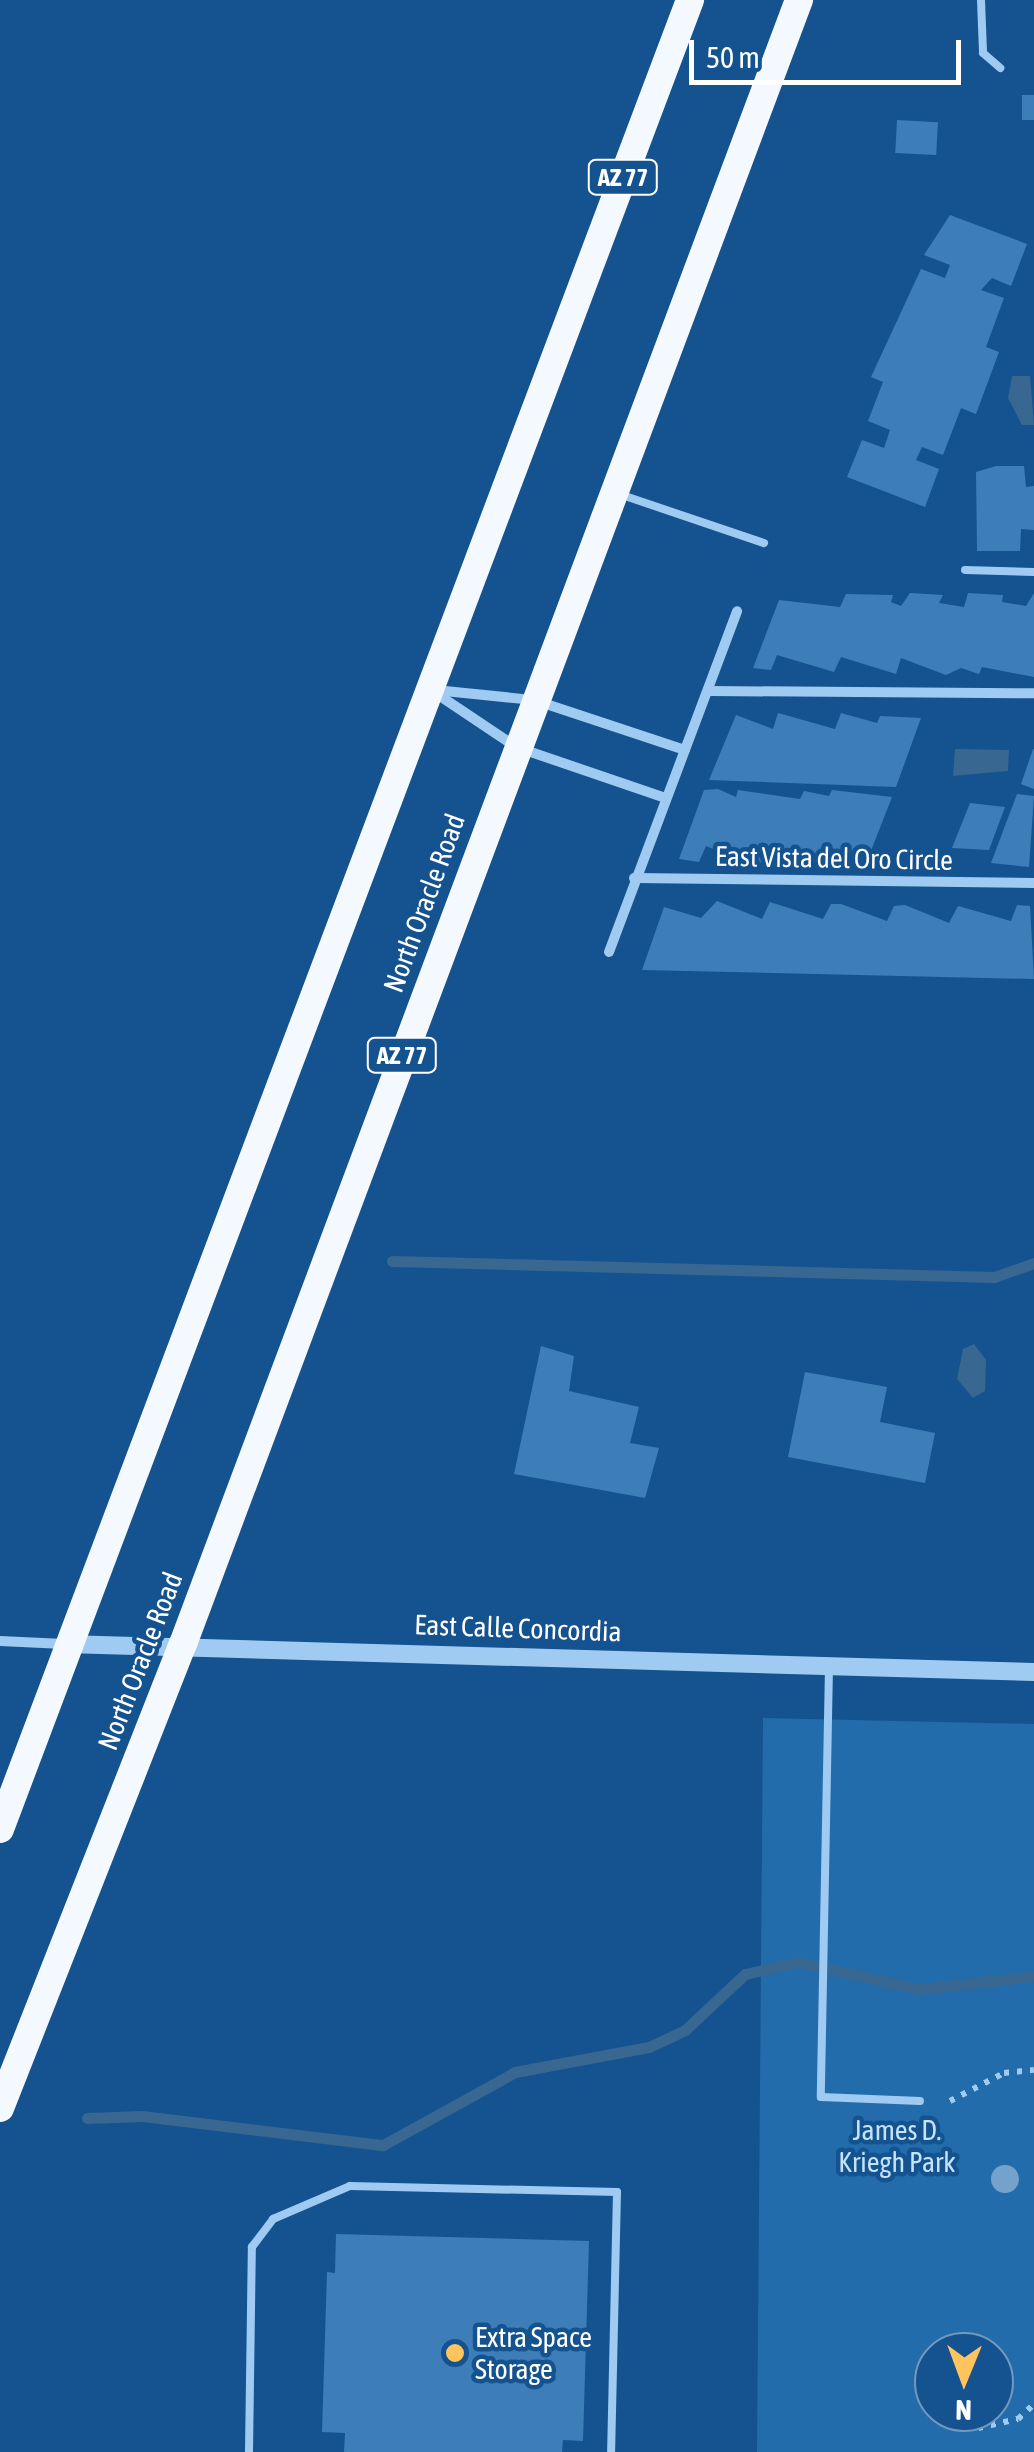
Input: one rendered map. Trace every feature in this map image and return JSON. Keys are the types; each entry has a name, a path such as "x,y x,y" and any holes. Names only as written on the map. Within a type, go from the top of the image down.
{"highway":[{"name":"AZ 77","path":"0,1829 65,1644 690,0"},
{"name":"North Oracle Road","path":"0,2108 183,1644 799,0"}],"street":[{"path":"608,952 710,691 737,611"},
{"path":"430,689 534,700 685,750"},
{"path":"430,689 516,747 666,798"},
{"path":"710,691 1034,693"},
{"name":"East Vista del Oro Circle","path":"634,878 1034,883"},
{"name":"East Calle Concordia","path":"0,1641 1034,1672"}],"lane":[{"path":"981,0 984,53 1000,68"},
{"path":"612,492 764,543"},
{"path":"965,570 1034,572"},
{"path":"829,1667 821,2097 920,2101"},
{"path":"249,2452 252,2247 273,2219 350,2186 617,2192 611,2452"}],"path":[{"path":"950,2101 1004,2072 1034,2070"},
{"path":"1014,2420 1034,2404"}],"green space":[{"name":"James D. Kriegh Park","path":"763,1718 1034,1724 1034,2452 757,2452"}],"shaded area":[{"path":"1012,376 1030,376 1034,425 1022,425 1008,398"},
{"path":"955,749 1009,750 1008,771 953,776"},
{"path":"974,1344 986,1360 985,1391 973,1398 957,1379 963,1349"}],"building":[{"path":"1022,95 1034,95 1034,120 1022,120"},
{"path":"897,120 938,122 936,155 895,153"},
{"path":"950,215 1027,244 1011,286 992,278 981,290 1004,298 986,347 999,352 976,414 961,408 943,455 922,447 916,460 939,469 925,507 847,477 862,440 884,448 890,430 868,421 883,382 871,377 921,269 945,278 950,265 924,255"},
{"path":"996,466 1024,466 1026,487 1034,486 1034,530 1021,529 1020,551 977,551 976,472"},
{"path":"910,593 943,595 939,603 964,607 968,593 1003,595 1002,602 1026,606 1034,593 1034,677 982,667 979,674 961,668 946,675 901,658 896,674 841,657 834,672 777,655 771,670 753,668 779,600 840,607 846,594 893,595 891,602 901,606"},
{"path":"778,713 835,729 841,713 877,723 880,716 921,718 896,787 709,780 736,715 773,729"},
{"path":"1034,749 1034,789 1021,784"},
{"path":"718,789 736,797 738,790 800,799 804,791 829,796 832,790 892,797 867,861 832,848 825,864 812,864 767,848 761,863 749,863 706,846 699,862 679,859 704,790"},
{"path":"1017,794 1034,796 1029,867 991,863"},
{"path":"970,803 1005,807 989,850 952,848"},
{"path":"717,901 762,919 770,902 823,919 831,904 841,904 887,921 894,906 905,905 949,923 958,906 1011,921 1017,905 1030,906 1034,979 642,970 664,907 701,918"},
{"path":"541,1346 574,1356 569,1391 639,1407 630,1443 659,1448 645,1498 514,1474"},
{"path":"805,1372 887,1387 880,1422 935,1433 925,1483 788,1457"},
{"name":"Extra Space Storage","path":"336,2234 589,2241 583,2441 563,2440 562,2452 344,2452 345,2433 322,2432 327,2272 335,2273"}],"waterway":[{"path":"392,1261 994,1277 1034,1263"},
{"path":"87,2118 142,2116 383,2145 515,2072 649,2047 685,2030 745,1974 798,1962 919,1989 1034,1976"}],"place":[{"name":"Extra Space Storage","path":"455,2353"}]}
